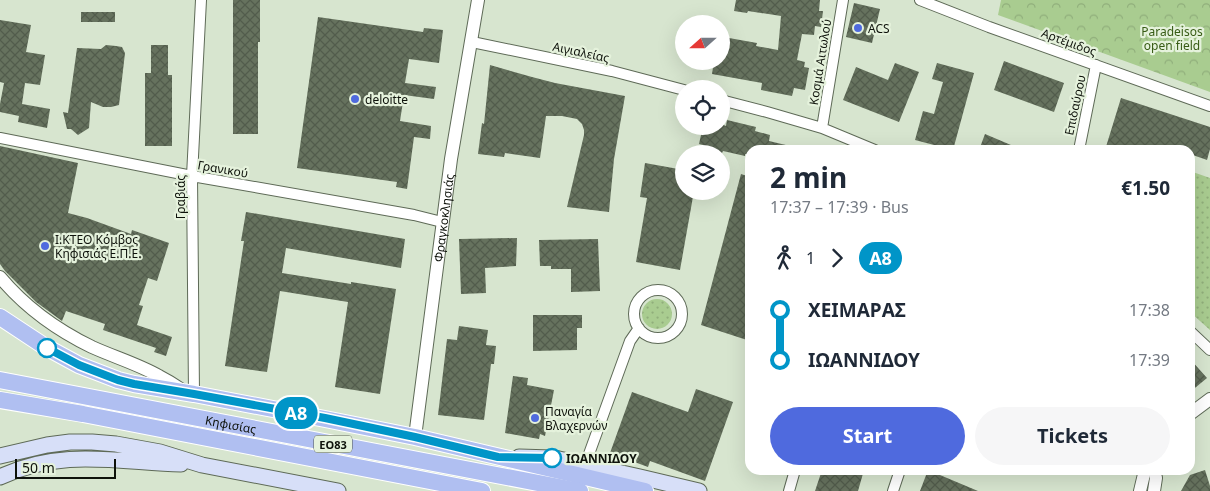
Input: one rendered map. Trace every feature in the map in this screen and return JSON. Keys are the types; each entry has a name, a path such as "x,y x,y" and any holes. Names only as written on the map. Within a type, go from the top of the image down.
{"main road":[{"name":"Κηφισίας","path":"0,316 44,346 79,365 118,380 325,418 645,491"},
{"name":"Κηφισίας","path":"0,380 580,491"},
{"name":"Κηφισίας","path":"0,400 84,414 482,491"},
{"path":"0,456 47,444 70,442 116,444 160,452 202,465 338,491"},
{"path":"498,457 552,458 640,476 699,491"},
{"path":"0,477 28,466 72,459 118,459 202,465"},
{"path":"448,485 472,491"}],"street":[{"name":"Γραβιάς","path":"190,393 192,176 201,0"},
{"name":"Φραγκοκλησιάς","path":"415,437 451,159 478,0"},
{"name":"Κοσμά Αιτωλού","path":"822,128 843,0"},
{"name":"Αρτέμιδος","path":"920,0 1210,106"},
{"name":"Αιγιαλείας","path":"472,42 612,71 675,88"},
{"name":"Επιδαύρου","path":"1080,145 1096,65"},
{"path":"730,102 822,128 863,145"},
{"name":"Γρανικού","path":"0,138 192,176 414,215 442,222"},
{"path":"0,277 28,305 55,326 92,347 159,376 190,393"},
{"path":"657,290 665,291 678,301 682,315 677,329 671,334 664,338 657,338 643,333 639,328 634,310 642,296 657,290"},
{"path":"585,465 630,341 639,328"},
{"path":"1195,336 1210,350"},
{"path":"1195,410 1210,399"},
{"path":"788,491 794,475"},
{"path":"893,491 898,475"},
{"path":"1140,491 1144,475"},
{"path":"1154,491 1155,475"}],"green space":[{"name":"Paradeisos open field","path":"1001,0 1210,0 1210,92 998,15"},
{"path":"1195,173 1210,178 1210,330 1195,316"},
{"path":"657,299 668,303 672,314 668,325 657,329 646,325 642,314 646,303"}],"building":[{"path":"233,0 260,0 258,134 233,134"},
{"path":"736,0 820,0 819,11 823,11 821,27 815,26 814,35 802,34 797,60 805,62 804,67 809,68 805,90 794,88 792,96 761,90 762,83 712,74 713,70 730,70 730,38 757,43 756,46 778,50 781,16 734,11"},
{"path":"854,3 880,9 872,43 846,37"},
{"path":"81,12 115,12 115,22 81,22"},
{"name":"deloitte","path":"318,17 423,32 424,28 443,30 439,63 409,59 405,83 436,87 434,99 404,95 400,121 431,126 430,139 414,137 407,189 396,187 397,182 297,168"},
{"path":"0,20 31,25 26,52 45,55 40,85 25,83 22,104 50,109 47,128 18,122 19,116 0,112 4,83 0,82"},
{"path":"106,45 122,47 125,53 119,105 103,107 91,102 89,128 78,135 71,129 67,129 63,112 68,113 77,48 101,49"},
{"path":"151,45 168,45 168,75 172,75 172,146 145,146 145,73 151,73"},
{"path":"1004,61 1064,83 1054,112 994,90"},
{"path":"895,63 919,72 899,122 843,100 856,67 888,80"},
{"path":"937,63 974,73 954,145 934,145 915,140 923,111 934,114 943,82 932,79"},
{"path":"490,65 555,83 625,96 614,159 609,212 567,207 584,135 582,124 577,119 562,116 546,116 540,158 505,153 504,157 478,154 482,123 484,124"},
{"path":"1121,98 1210,127 1210,149 1207,160 1195,156 1195,145 1107,145"},
{"path":"730,121 756,127 755,131 770,135 769,141 786,145 745,145 745,156 730,153 730,145 699,144 701,135 730,135"},
{"path":"985,134 1011,145 981,145"},
{"path":"0,146 78,163 68,213 131,234 132,230 169,243 157,281 148,278 139,305 143,306 137,325 172,337 166,356 154,352 156,348 103,330 105,324 66,311 62,321 36,302 5,271 0,264"},
{"path":"645,163 675,168 675,200 692,200 680,270 636,262 647,198 640,197"},
{"path":"741,174 745,175 745,339 701,325"},
{"path":"246,212 405,239 401,268 286,248 282,273 396,289 380,394 335,387 348,302 280,291 267,372 225,366 244,241 241,241"},
{"path":"517,238 516,266 485,268 486,293 461,294 459,239"},
{"path":"598,239 600,291 571,292 571,269 551,269 551,266 540,266 539,240"},
{"path":"533,315 582,315 582,328 577,328 577,350 533,351"},
{"path":"459,326 488,330 486,345 496,346 494,364 491,364 484,420 438,415 447,339 457,340"},
{"path":"1195,365 1207,378 1195,388"},
{"name":"Παναγία Βλαχερνών","path":"513,376 528,378 527,385 554,390 545,436 540,434 539,439 505,433"},
{"path":"696,389 733,402 705,481 650,461 648,467 610,453 632,392 688,412"},
{"path":"1205,470 1210,491 1181,491 1190,475 1195,475"},
{"path":"820,475 863,475 858,491 815,491"},
{"path":"926,475 940,475 978,491 920,491"}],"bus line":[{"name":"A8","path":"47,348 79,365 134,384 325,418 498,457 552,458"}],"place":[{"name":"ACS","path":"858,28"},
{"name":"deloitte","path":"355,99"},
{"name":"Ι.ΚΤΕΟ Κόμβος Κηφισιάς Ε.Π.Ε.","path":"45,246"},
{"name":"Παναγία Βλαχερνών","path":"535,418"},
{"name":"ΙΩΑΝΝΙΔΟΥ","path":"552,458"}]}
